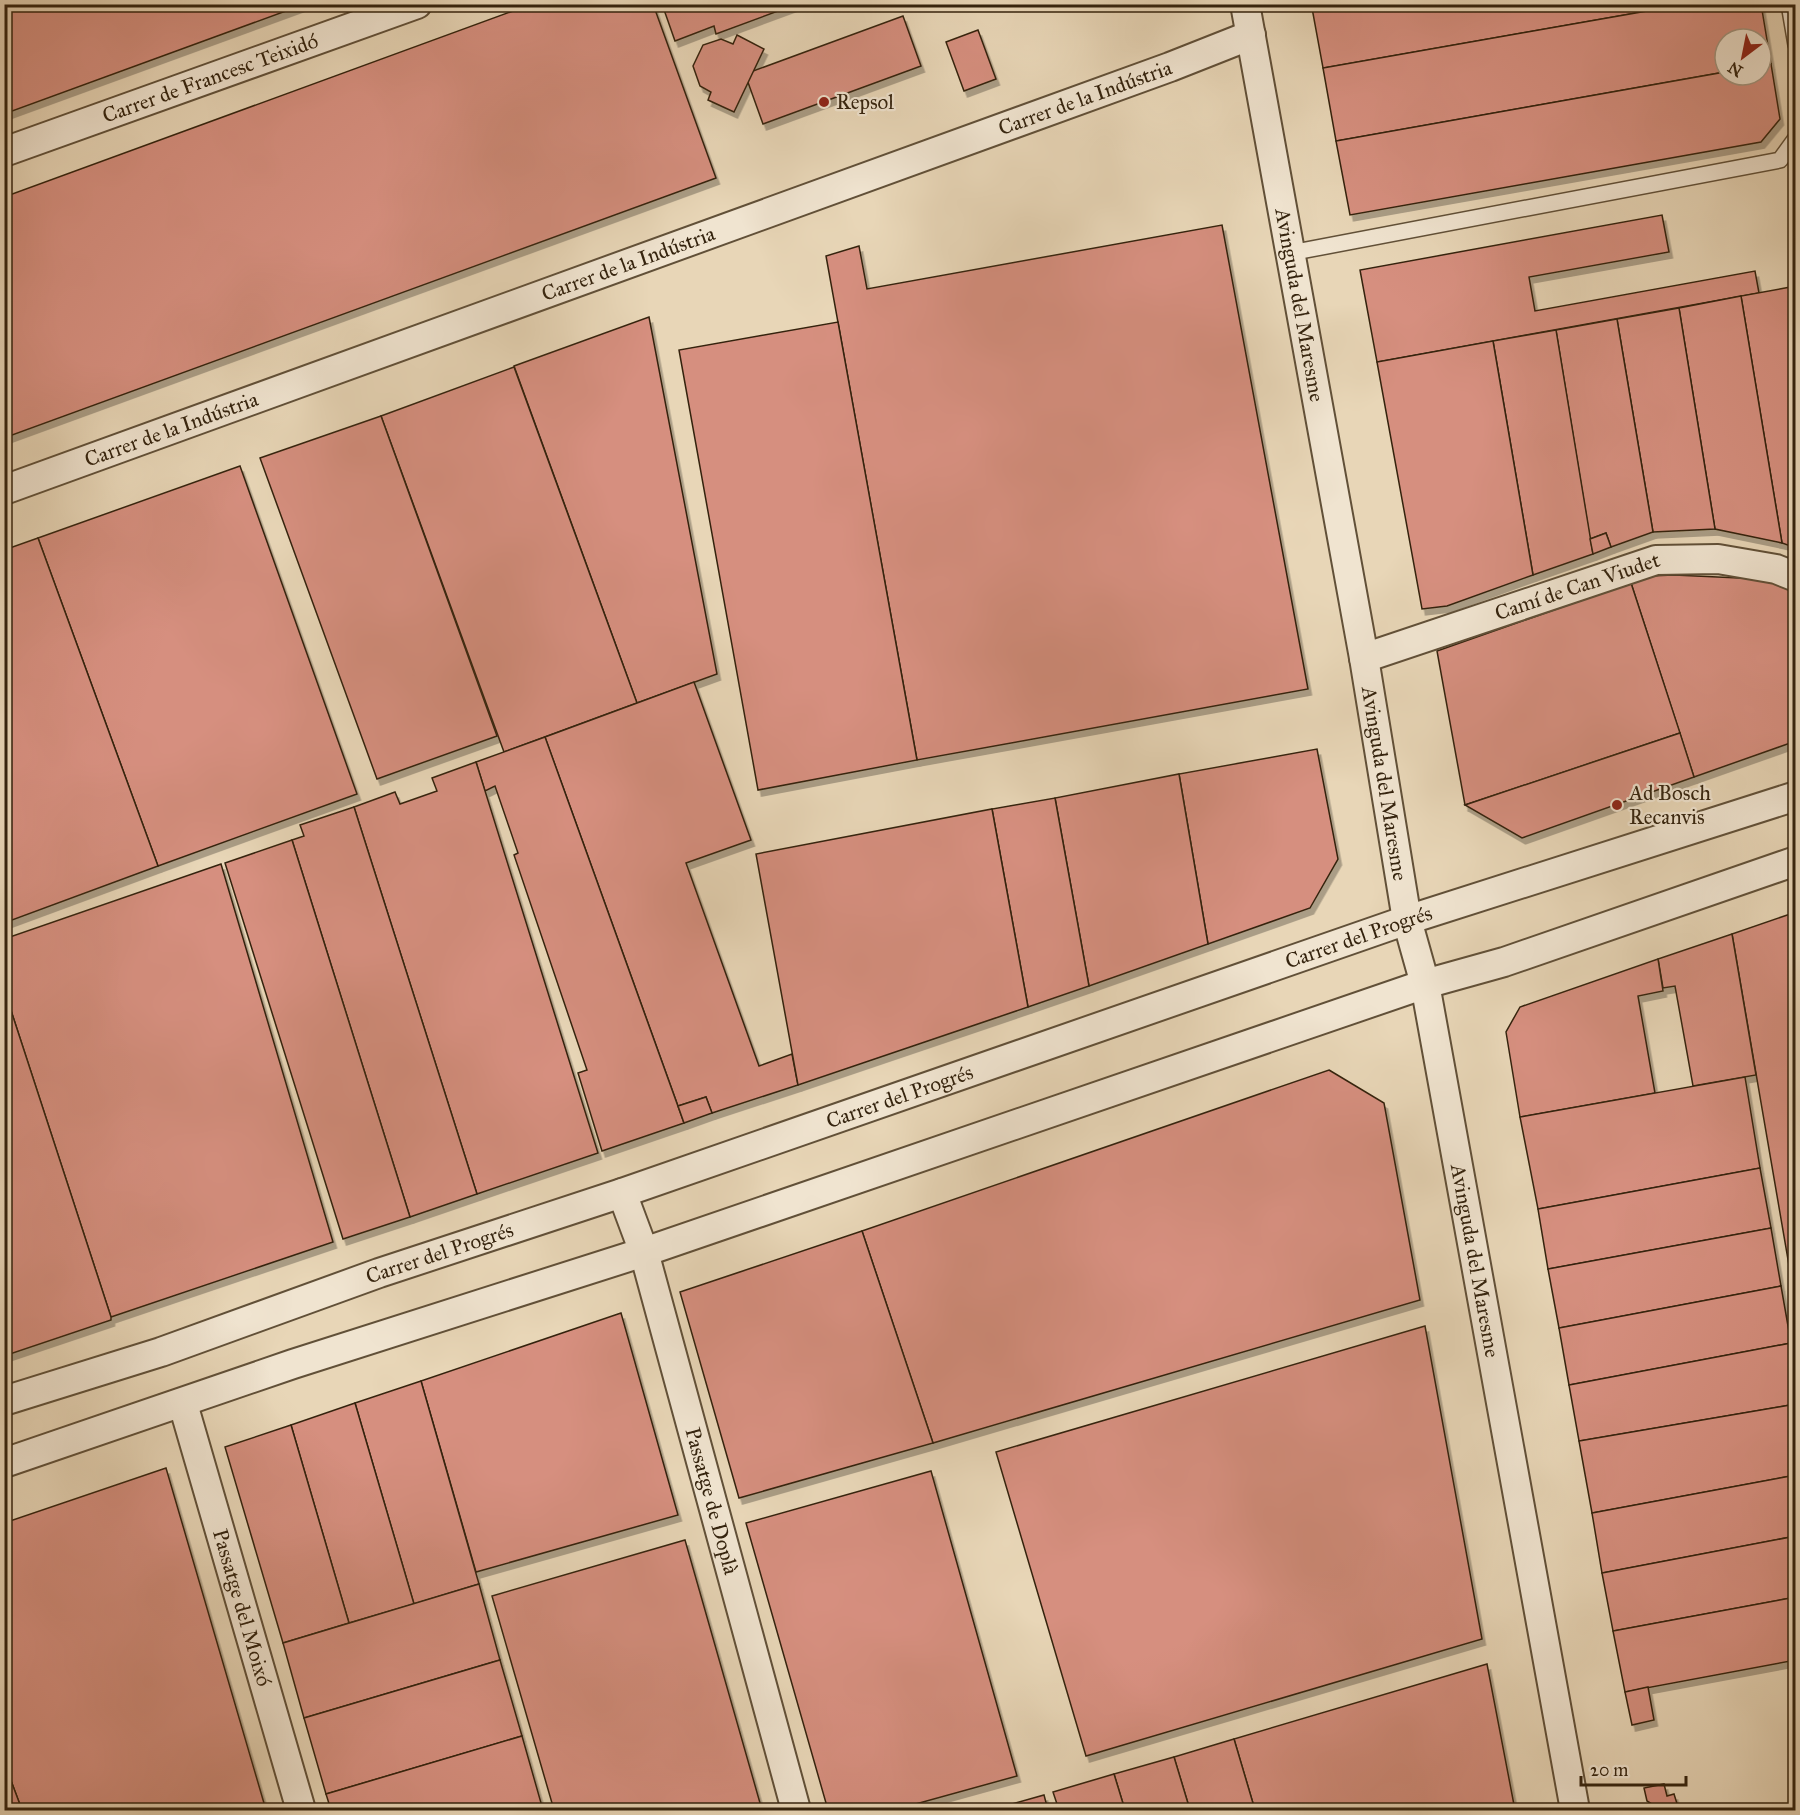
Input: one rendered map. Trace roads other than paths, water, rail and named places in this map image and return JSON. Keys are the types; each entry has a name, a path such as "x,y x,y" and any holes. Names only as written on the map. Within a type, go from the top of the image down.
{"street":[{"name":"Carrer de Francesc Teixidó","path":"4,152 417,4"},
{"name":"Avinguda del Maresme","path":"1245,4 1364,658 1407,920 1425,984 1575,1810"},
{"name":"Carrer de la Indústria","path":"4,490 1162,70 1251,35"},
{"name":"Camí de Can Viudet","path":"1364,658 1656,560 1718,559 1776,569 1796,577"},
{"name":"Carrer del Progrés","path":"4,1401 161,1352 380,1273 622,1193 1407,920 1796,796"},
{"path":"4,1462 183,1404 293,1364 644,1252 1425,984 1504,962 1796,861"},
{"name":"Passatge de Doplà","path":"622,1193 644,1252 796,1810"},
{"name":"Passatge del Moixó","path":"183,1404 301,1810"}],"lane":[{"path":"1789,4 1796,45"},
{"path":"1290,254 1780,160 1796,138"}],"place":[{"name":"Repsol","path":"824,102"},
{"name":"Ad Bosch Recanvis","path":"1617,805"}]}
